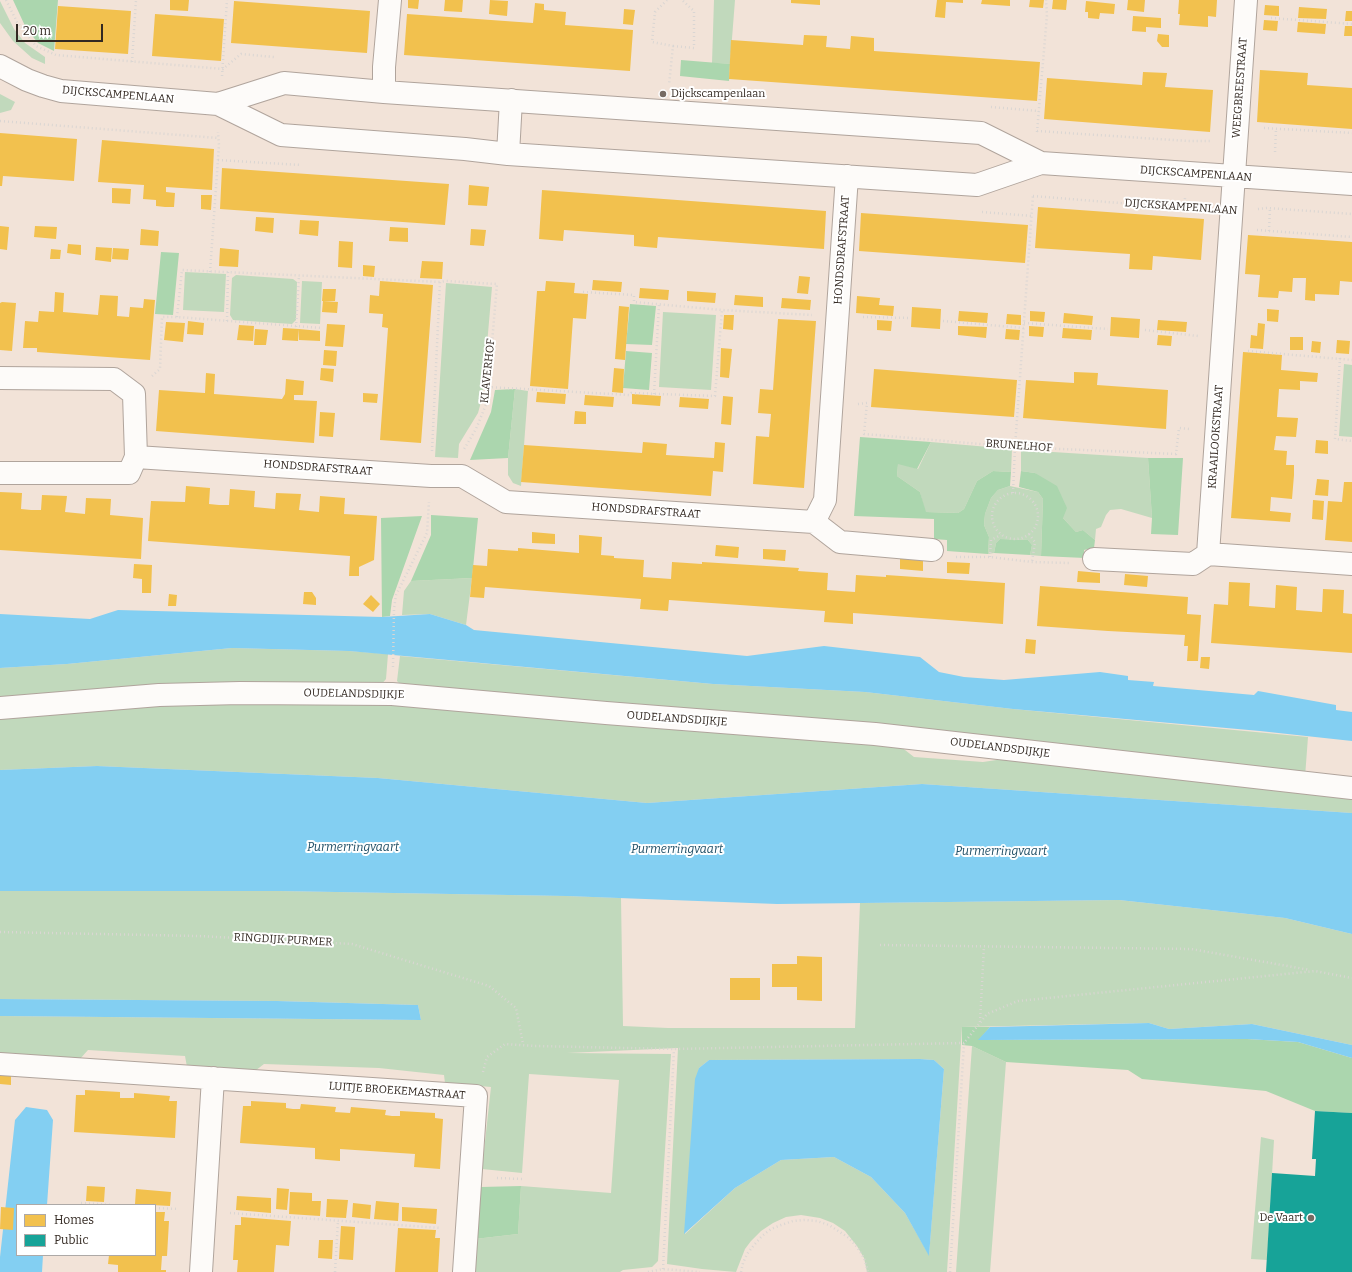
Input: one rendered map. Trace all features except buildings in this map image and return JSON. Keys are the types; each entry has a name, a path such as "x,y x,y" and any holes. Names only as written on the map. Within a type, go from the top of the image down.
{"street":[{"path":"384,92 384,67 390,0"},
{"name":"WEEGBREESTRAAT","path":"1234,177 1246,8"},
{"name":"DIJCKSCAMPENLAAN","path":"0,66 27,80 61,91 218,104 281,135 465,149 508,154 977,185 1041,163"},
{"name":"DIJCKSCAMPENLAAN","path":"218,104 284,83 384,92 981,133 1041,163 1352,184"},
{"path":"508,154 511,100"},
{"name":"HONDSDRAFSTRAAT","path":"136,457 431,476 462,476 506,502 814,522 825,500 847,176"},
{"name":"KRAAILOOKSTRAAT","path":"1208,554 1234,177"},
{"path":"0,378 114,380 134,394 136,457 129,473 0,473"},
{"path":"814,522 840,542 932,550"},
{"path":"1094,559 1193,564 1208,554 1352,564"},
{"name":"OUDELANDSDIJKJE","path":"0,708 159,694 392,694 606,713 875,734 1352,788"},
{"name":"LUITJE BROEKEMASTRAAT","path":"0,1064 476,1096 464,1272"},
{"path":"201,1272 213,1078"}],"path":[{"path":"132,62 136,0"},
{"path":"220,82 223,69 227,0"},
{"path":"666,0 655,12 652,42 694,48 694,11 682,0"},
{"path":"1038,136 1037,130 1048,15 1046,0"},
{"path":"1246,8 1352,24"},
{"path":"669,86 673,46"},
{"path":"0,121 218,138"},
{"path":"210,272 219,144 217,126"},
{"path":"1260,128 1352,133"},
{"path":"1275,153 1276,129"},
{"path":"1037,130 1188,141 1236,141 1275,153 1280,153"},
{"path":"1013,493 1033,196 1035,190"},
{"name":"DIJCKSKAMPENLAAN","path":"1033,196 1184,207 1231,213 1270,208 1352,214"},
{"path":"1269,231 1270,208"},
{"path":"1252,230 1352,237"},
{"path":"177,317 182,270 440,282 427,533 396,595 394,609 393,660"},
{"path":"227,321 228,272"},
{"path":"296,327 299,276"},
{"name":"KLAVERHOF","path":"440,282 446,281 497,284 487,402 476,429 463,449 462,476"},
{"path":"583,292 634,295 634,302 659,305 837,317 910,318"},
{"path":"654,394 659,305"},
{"path":"488,387 629,395 631,393 715,396 722,310"},
{"path":"134,394 160,369 162,317 322,328"},
{"path":"943,321 1024,328"},
{"path":"1024,323 1108,329"},
{"path":"1145,330 1223,344 1352,360"},
{"path":"1340,358 1335,439 1352,441"},
{"name":"BRUNELHOF","path":"832,405 867,403 864,434 1015,447 1176,454 1179,428 1217,430"},
{"path":"1013,493 1025,495 1036,506 1038,513 1038,521 1030,534 1022,538 1015,539 1001,534 993,522 994,507 1003,496 1013,493"},
{"path":"990,557 992,540 1001,534"},
{"path":"1030,534 1035,542 1032,562"},
{"path":"932,550 946,557 990,557 1032,562 1082,563 1094,559"},
{"name":"RINGDIJK PURMER","path":"0,932 198,936 352,944 489,986 516,1008 523,1044"},
{"path":"880,945 1191,949 1352,978"},
{"path":"980,1022 984,946"},
{"path":"950,1272 964,1043 987,1014 1018,1000 1314,971"},
{"path":"476,1096 487,1057 505,1044 674,1049 964,1043"},
{"path":"663,1269 674,1049"},
{"path":"81,1203 96,1204"},
{"path":"205,1211 338,1222 467,1230"},
{"path":"741,1272 748,1254 754,1244 762,1236 771,1229 781,1225 793,1221 805,1220 829,1225 849,1238 864,1258 868,1272"},
{"path":"335,1272 338,1222"},
{"path":"648,1272 663,1269 700,1272"}],"green space":[{"path":"13,0 58,0 54,51 38,43 26,28"},
{"path":"714,0 735,0 730,64 712,63"},
{"path":"0,1 14,29 25,43 45,57 45,64 32,58 13,41 0,23"},
{"path":"681,60 730,64 729,81 680,76"},
{"path":"0,94 15,102 11,110 0,113"},
{"path":"161,252 179,253 173,315 155,314"},
{"path":"185,272 226,274 224,312 183,310"},
{"path":"236,275 293,279 297,282 296,320 292,324 233,320 230,315 232,278"},
{"path":"302,281 322,282 320,324 300,323"},
{"path":"446,283 492,287 481,402 478,413 459,444 458,458 435,457"},
{"path":"630,304 656,306 652,345 626,344"},
{"path":"663,312 716,315 711,390 659,387"},
{"path":"626,351 652,353 649,390 623,388"},
{"path":"1344,364 1352,365 1352,437 1339,436"},
{"path":"515,389 528,391 521,486 513,483 508,475 508,458"},
{"path":"515,389 508,458 470,460 491,412 495,390"},
{"path":"860,437 931,442 917,469 898,464 897,476 920,492 926,512 958,513 964,509 977,481 993,471 1011,472 1010,486 998,490 991,498 985,514 984,525 989,537 988,554 947,551 947,540 934,539 934,519 854,516"},
{"path":"931,442 1012,449 1011,472 993,471 977,481 964,509 958,513 925,512 920,492 897,476 898,463 918,469"},
{"path":"1021,450 1148,458 1152,518 1121,509 1110,510 1101,527 1096,529 1095,540 1083,530 1076,532 1063,518 1035,473 1021,471"},
{"path":"1148,458 1183,458 1178,535 1151,534 1152,518"},
{"path":"1021,471 1035,473 1057,486 1067,508 1063,518 1076,532 1083,530 1095,540 1094,548 1084,550 1085,558 1041,556 1043,499 1038,492 1019,487"},
{"path":"1010,486 1038,492 1043,499 1041,556 1030,555 1032,545 1028,540 1000,539 996,543 994,553 988,554 989,537 984,525 985,514 991,498 998,490"},
{"path":"431,515 478,518 472,578 411,581 431,535"},
{"path":"422,516 392,600 390,616 382,617 381,518"},
{"path":"1000,539 1028,540 1032,545 1030,555 994,553 996,543"},
{"path":"472,578 466,625 430,614 402,615 404,591 411,581"},
{"path":"232,648 349,651 388,654 386,679 380,686 0,699 0,668 67,664"},
{"path":"400,656 713,684 865,692 1013,709 1308,737 1305,777 403,687 397,681"},
{"path":"120,703 353,703 452,708 896,743 914,757 983,762 1010,758 1352,794 1352,813 922,784 647,803 378,778 97,766 0,770 0,715"},
{"path":"0,891 278,891 621,898 623,1026 668,1028 855,1028 860,903 1119,900 1285,918 1352,934 1352,1045 1252,1024 1169,1029 1149,1023 962,1027 947,1272 867,1272 864,1258 845,1231 833,1223 820,1218 801,1215 786,1217 761,1231 745,1249 736,1272 667,1264 678,1048 567,1053 671,1054 658,1261 652,1267 623,1270 620,1272 473,1272 475,1239 518,1234 521,1186 611,1193 619,1080 529,1074 522,1173 482,1169 491,1087 445,1083 444,1075 379,1068 264,1064 251,1074 187,1067 185,1056 88,1050 79,1060 0,1054 0,1016 421,1020 418,1005 277,1001 0,999","holes":["709,1060 934,1060 944,1069 929,1255 905,1213 871,1177 834,1157 781,1160 735,1188 685,1234 699,1068"]},
{"path":"962,1027 990,1027 979,1040 1247,1039 1298,1042 1352,1058 1352,1113 1315,1111 1266,1091 1142,1079 1128,1070 1006,1062 972,1046 962,1045"},
{"path":"972,1046 1006,1062 990,1272 956,1272"},
{"path":"1261,1137 1274,1140 1267,1260 1251,1259"},
{"path":"521,1186 518,1234 475,1239 481,1187"}],"water":[{"path":"118,610 382,617 430,614 466,625 474,630 747,656 824,646 920,657 939,672 964,677 1004,680 1100,672 1128,676 1128,680 1154,682 1153,686 1254,695 1258,691 1336,705 1336,710 1352,712 1352,741 1260,731 1013,709 865,692 713,684 349,651 232,648 67,664 0,668 0,614 90,619"},
{"name":"Purmerringvaart","path":"97,766 378,778 647,803 922,784 1352,813 1352,934 1285,918 1119,900 777,904 566,896 278,891 0,891 0,770"},
{"path":"0,999 277,1001 418,1005 421,1020 0,1016"},
{"path":"1149,1023 1169,1029 1252,1024 1352,1045 1352,1058 1298,1042 1247,1039 978,1040 990,1027"},
{"path":"709,1060 934,1060 944,1069 929,1256 905,1213 871,1177 834,1157 781,1160 735,1188 684,1234 695,1079 699,1068"},
{"path":"26,1107 47,1110 53,1120 47,1204 16,1204 16,1256 43,1256 42,1272 0,1272 0,1257 15,1120"}],"place":[{"name":"Dijckscampenlaan","path":"663,94"},
{"name":"De Vaart","path":"1311,1218"}]}
